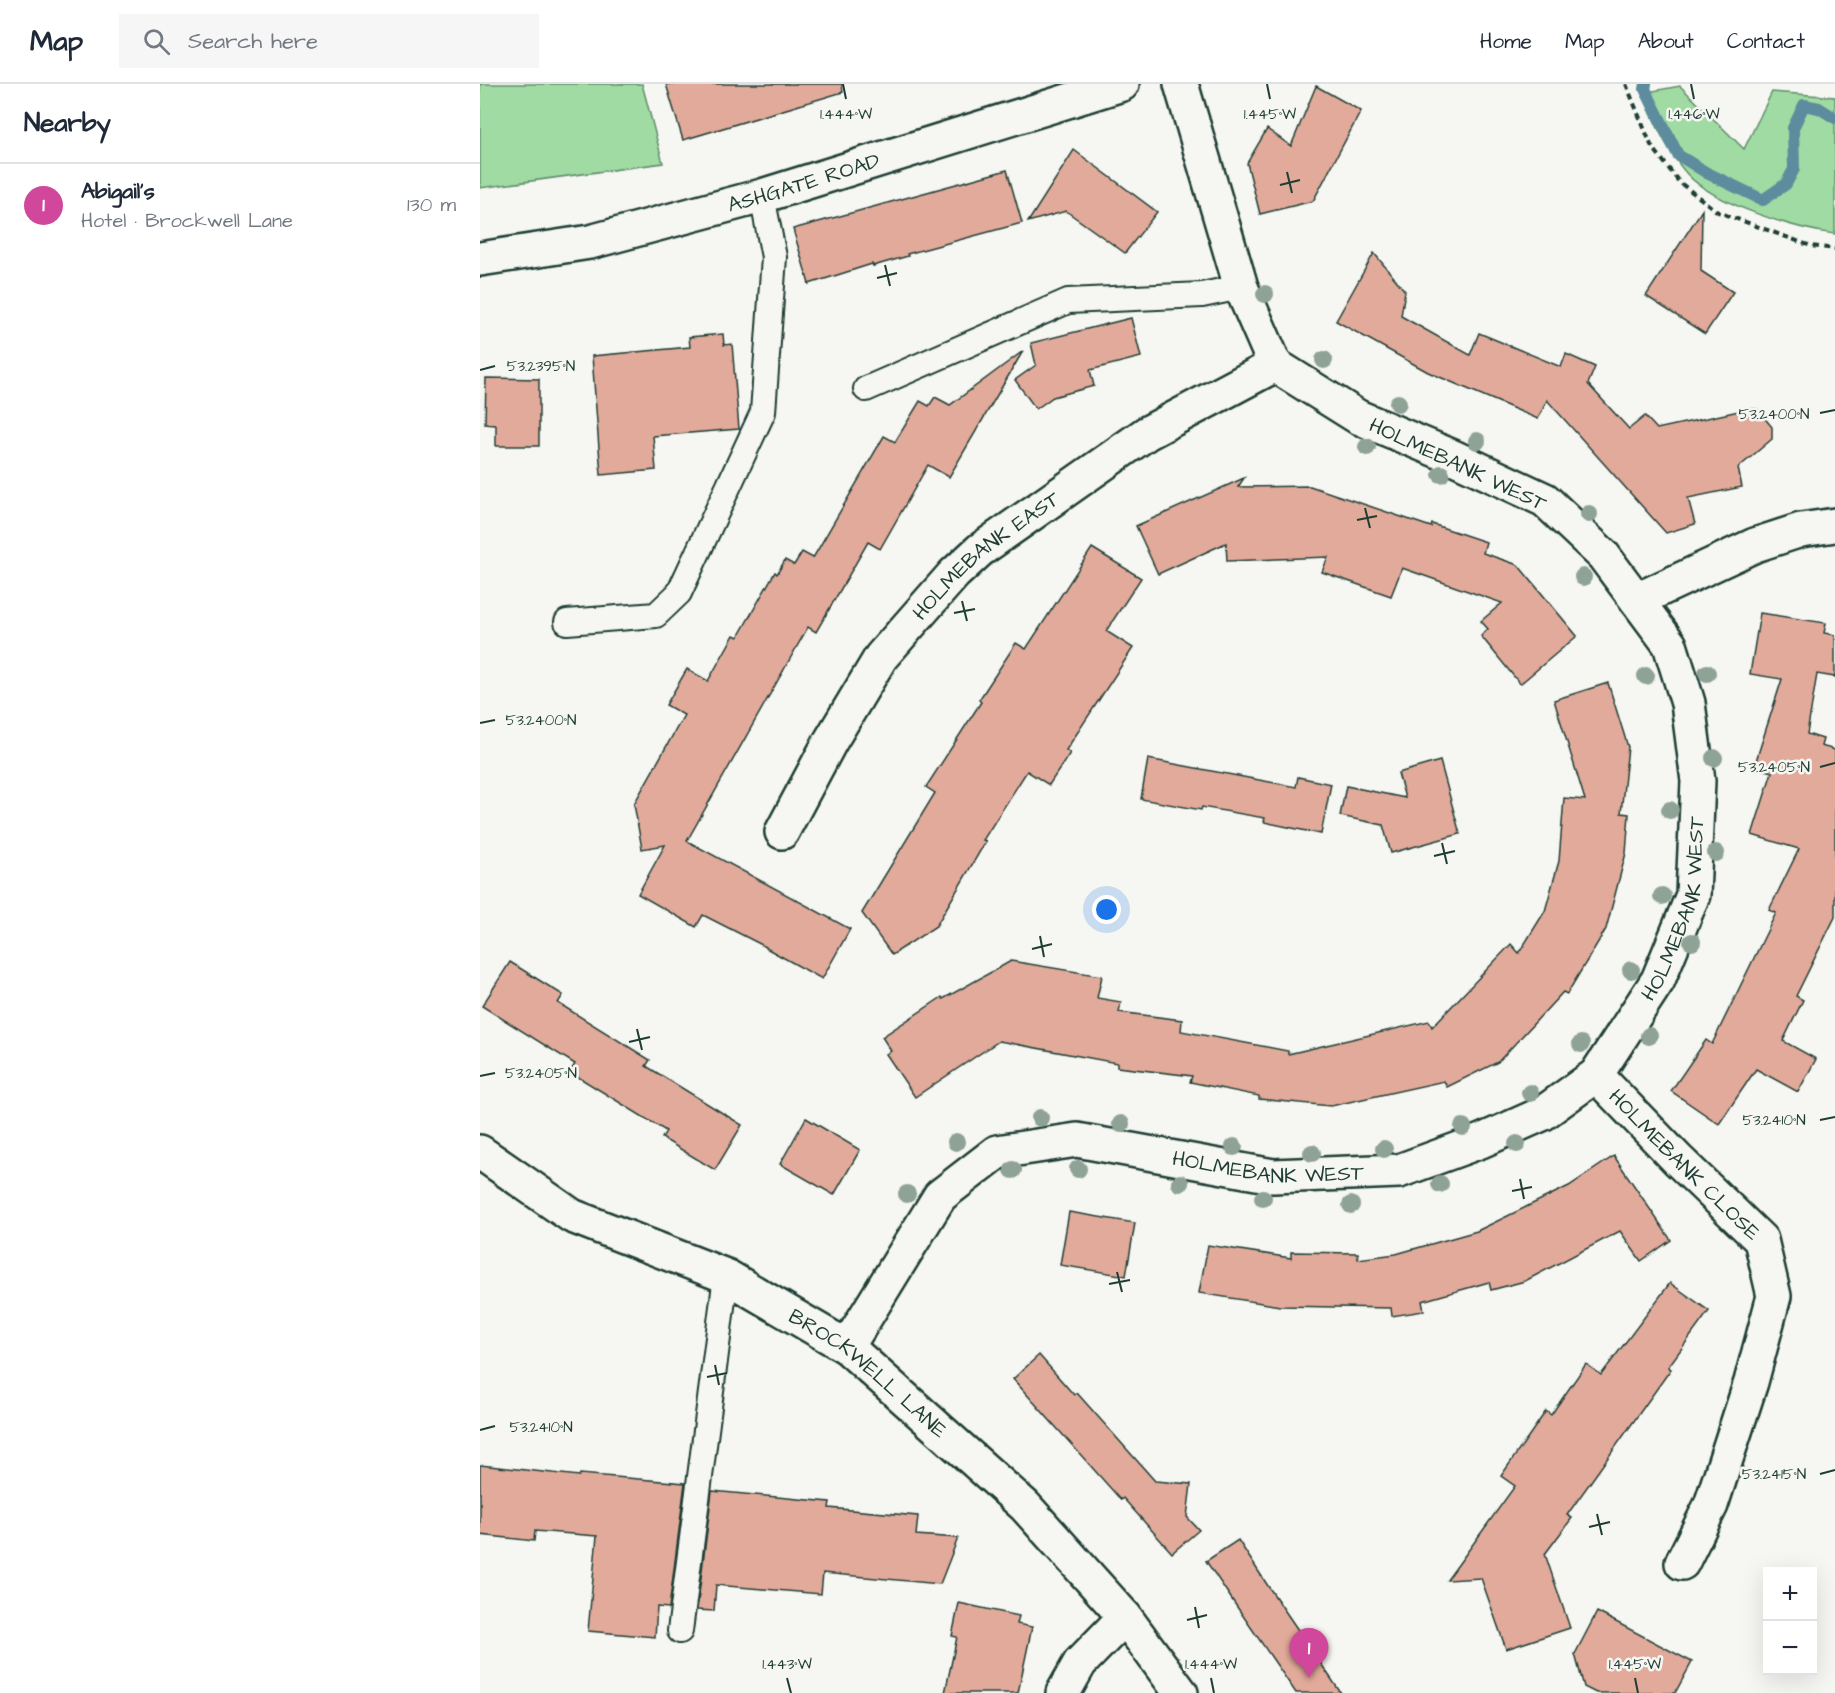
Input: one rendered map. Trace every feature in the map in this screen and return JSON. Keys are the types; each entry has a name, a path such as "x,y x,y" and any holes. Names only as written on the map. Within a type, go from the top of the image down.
{"street":[{"name":"ASHGATE ROAD","path":"480,259 590,242 762,196 1122,84"},
{"path":"1181,84 1241,287 1275,365"},
{"name":"HOLMEBANK WEST","path":"847,1347 940,1196 997,1152 1077,1140 1273,1176 1399,1171 1481,1141 1542,1114 1596,1075 1658,980 1693,895 1698,781 1688,703 1670,645 1604,555 1545,500 1453,457 1358,417 1275,365"},
{"name":"HOLMEBANK EAST","path":"783,832 830,742 881,657 954,574 980,550 1148,433 1275,365"},
{"path":"1637,600 1755,545 1801,530 1835,525"},
{"name":"HOLMEBANK CLOSE","path":"1596,1075 1678,1160 1761,1240 1774,1296 1751,1382 1711,1505 1682,1563"},
{"name":"BROCKWELL LANE","path":"480,1152 572,1216 726,1276 847,1347 1025,1506 1125,1617 1181,1693"},
{"path":"1063,1693 1080,1664 1125,1617"}],"lane":[{"path":"567,621 656,615 679,593 758,423 763,412 774,256 762,196"},
{"path":"866,389 1068,301 1202,295 1241,287"},
{"path":"680,1631 726,1276"}],"path":[{"path":"1626,84 1651,145 1679,182 1718,212 1811,246 1835,249"}],"green space":[{"path":"480,84 642,84 663,163 480,188"},
{"path":"1680,86 1744,149 1772,92 1835,97 1835,234 1778,221 1735,205 1699,185 1687,174 1667,145 1642,93"}],"building":[{"path":"666,84 842,84 843,92 683,140"},
{"path":"1316,86 1361,111 1313,201 1260,214 1247,163 1267,129 1291,146"},
{"path":"1074,150 1157,212 1125,253 1066,211 1028,222"},
{"path":"1007,170 1022,223 907,254 908,256 873,266 872,264 809,284 793,229"},
{"path":"1702,210 1701,271 1733,292 1705,334 1646,296"},
{"path":"1374,253 1405,291 1401,316 1470,355 1479,333 1561,367 1566,354 1595,367 1588,384 1629,429 1645,416 1657,429 1757,409 1772,427 1772,439 1738,468 1742,487 1688,498 1695,524 1666,533 1547,400 1538,419 1428,372 1336,321"},
{"path":"1131,318 1141,357 1090,370 1094,386 1053,397 1036,409 1015,380 1036,365 1031,343"},
{"path":"723,334 724,345 732,344 739,429 653,436 656,470 601,475 592,356 690,347 689,337"},
{"path":"1023,351 949,477 928,465 880,549 868,542 816,632 808,627 687,841 850,929 822,979 703,915 696,927 638,894 665,845 642,849 634,804 684,715 666,705 687,669 708,681 734,635 738,637 775,572 777,574 785,560 794,565 802,552 813,558 884,436 895,442 920,401 929,406 935,397 950,405"},
{"path":"486,378 539,379 539,446 496,446 496,425 485,424"},
{"path":"1244,478 1238,487 1310,486 1431,527 1432,524 1486,542 1483,553 1518,565 1577,636 1520,684 1481,636 1488,629 1481,621 1502,603 1402,568 1391,596 1322,572 1328,557 1227,561 1226,543 1158,574 1136,526"},
{"path":"1092,548 1141,578 1106,631 1133,648 1066,750 1070,753 1049,785 1027,771 983,840 986,841 936,926 892,955 862,913 935,793 926,787 981,702 979,700 1016,643 1026,649"},
{"path":"1760,613 1826,623 1824,633 1835,635 1835,677 1817,674 1807,734 1823,739 1821,746 1835,750 1835,917 1796,996 1803,1000 1783,1041 1816,1059 1798,1092 1756,1069 1719,1124 1671,1091 1706,1040 1712,1044 1776,913 1769,910 1799,849 1752,835 1772,772 1754,767 1782,679 1750,674"},
{"path":"1608,683 1628,747 1621,813 1629,814 1626,853 1606,929 1567,994 1563,992 1498,1062 1447,1087 1444,1081 1331,1106 1259,1099 1259,1096 1190,1082 1192,1076 1117,1067 1117,1063 999,1041 915,1097 886,1054 891,1051 882,1037 942,997 943,999 1011,961 1102,976 1097,998 1121,1002 1119,1012 1182,1020 1181,1031 1288,1051 1288,1054 1429,1021 1432,1027 1511,944 1519,953 1545,911 1559,861 1564,798 1585,800 1554,700"},
{"path":"1148,759 1296,787 1298,777 1331,784 1321,834 1264,822 1265,818 1141,799"},
{"path":"1440,761 1460,834 1391,853 1383,825 1340,816 1346,786 1405,798 1398,773"},
{"path":"510,962 563,995 558,1003 650,1060 646,1066 742,1125 715,1170 662,1138 666,1131 570,1072 575,1064 482,1006"},
{"path":"806,1118 860,1150 834,1195 780,1164"},
{"path":"1614,1156 1671,1240 1641,1261 1620,1231 1525,1281 1491,1290 1489,1282 1422,1301 1424,1311 1392,1316 1391,1308 1280,1306 1199,1293 1208,1245 1291,1258 1291,1252 1358,1253 1358,1259 1396,1254 1477,1231 1569,1186"},
{"path":"1069,1212 1135,1223 1126,1276 1060,1265"},
{"path":"1670,1283 1709,1311 1668,1367 1671,1369 1567,1515 1572,1518 1545,1554 1570,1628 1506,1649 1481,1578 1447,1580 1515,1486 1501,1476 1546,1411 1551,1415 1586,1364 1601,1375"},
{"path":"1039,1355 1074,1395 1077,1393 1155,1481 1191,1484 1187,1517 1199,1530 1172,1553 1123,1498 1121,1500 1013,1379"},
{"path":"480,1465 579,1476 580,1474 685,1483 669,1608 657,1607 655,1637 588,1631 597,1536 535,1531 534,1541 480,1535"},
{"path":"712,1491 830,1502 829,1508 918,1516 916,1535 958,1538 940,1584 823,1573 821,1594 716,1585 714,1611 697,1610"},
{"path":"1238,1540 1341,1693 1296,1693 1206,1561"},
{"path":"959,1603 1019,1616 1017,1624 1032,1627 1018,1693 945,1693 957,1637 952,1636"},
{"path":"1597,1612 1692,1662 1675,1693 1596,1693 1584,1687 1575,1654"}],"waterway":[{"path":"1646,84 1645,89 1678,155 1707,173 1763,200 1786,184 1794,169 1793,128 1804,105 1819,108 1835,118"}],"place":[{"name":"Abigail's","path":"1309,1678"}]}
